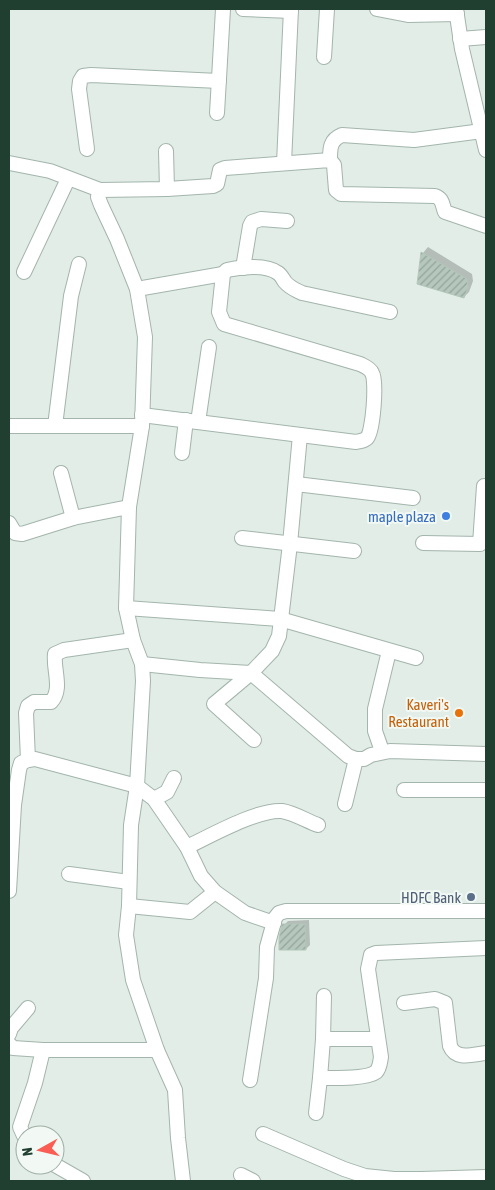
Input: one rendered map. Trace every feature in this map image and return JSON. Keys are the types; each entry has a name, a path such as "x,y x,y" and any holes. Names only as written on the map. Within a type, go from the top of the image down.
{"street":[{"path":"217,113 223,9"},
{"path":"243,9 291,10 284,163"},
{"path":"324,56 327,9"},
{"path":"377,9 408,15 456,12 460,39 486,150"},
{"path":"460,39 486,37"},
{"path":"87,149 79,89 83,76 219,81"},
{"path":"482,131 414,140 342,135 332,142 330,146 330,160 334,165 336,190 341,194 435,196 442,201 445,212 486,226"},
{"path":"166,152 167,189"},
{"path":"9,163 50,171 100,190 212,186 217,184 220,170 224,168 330,160"},
{"path":"24,272 68,178"},
{"path":"100,190 98,197 137,289 144,338 142,420 129,507 126,608 133,640 142,664 143,680 137,786 131,825 129,906 126,935 133,980 157,1050 175,1090 183,1181"},
{"path":"243,268 252,222 261,219 286,221"},
{"path":"55,426 71,296 79,264"},
{"path":"137,289 223,274 227,270 261,268 271,269 291,288 302,293 390,312"},
{"path":"9,426 55,426 142,420 192,421 356,442 363,441 368,437 371,429 375,382 368,368 224,324 219,312 223,274"},
{"path":"182,453 192,421 209,347"},
{"path":"254,740 214,704 251,673 276,645 290,544 300,435"},
{"path":"61,473 73,518"},
{"path":"296,484 413,498"},
{"path":"423,543 480,544 484,486 486,486"},
{"path":"9,522 15,533 22,534 73,518 129,507"},
{"path":"242,538 354,551"},
{"path":"126,608 280,619 416,658"},
{"path":"28,760 26,713 28,706 34,702 51,702 56,697 55,654 64,650 133,640"},
{"path":"382,751 375,732 375,709 389,651"},
{"path":"142,664 251,673 348,756 356,759 364,759 382,751 486,754"},
{"path":"9,891 12,805 18,770 21,763 35,759 137,786 154,799 188,846 201,876 215,892 245,913 274,923"},
{"path":"345,804 356,759"},
{"path":"154,799 167,792 174,778"},
{"path":"404,790 486,790"},
{"path":"188,846 259,814 273,811 283,812 318,825"},
{"path":"69,874 130,882"},
{"path":"129,906 190,912 215,892"},
{"path":"250,1080 266,978 267,947 275,918 280,913 286,911 486,911"},
{"path":"320,1078 368,1076 376,1072 380,1067 381,1057 368,969 371,955 376,953 486,948"},
{"path":"316,1113 324,1039 324,996"},
{"path":"404,1003 441,1000 445,1003 447,1010 452,1052 461,1056 486,1053"},
{"path":"9,1034 11,1028 28,1008"},
{"path":"324,1039 378,1039"},
{"path":"9,1044 13,1048 43,1050 157,1050"},
{"path":"21,1125 35,1083 43,1050"},
{"path":"263,1134 344,1170 366,1176 433,1180 486,1177"},
{"path":"65,1174 83,1181"}],"building":[{"path":"421,252 467,279 468,288 464,298 417,284"},
{"path":"282,924 305,924 306,950 279,950"}],"place":[{"name":"maple plaza","path":"446,516"},
{"name":"Kaveri's Restaurant","path":"459,713"},
{"name":"HDFC Bank","path":"471,897"}]}
